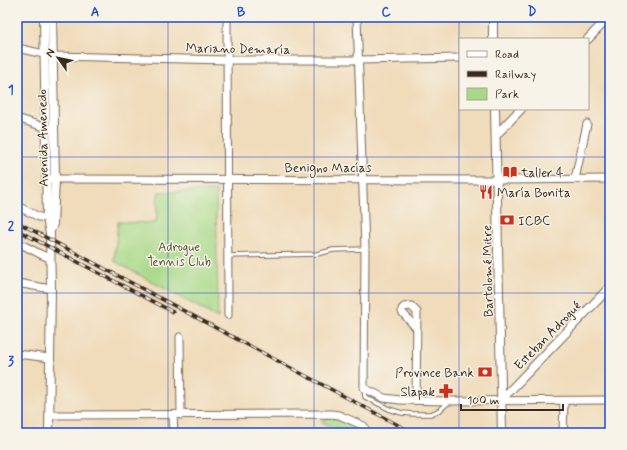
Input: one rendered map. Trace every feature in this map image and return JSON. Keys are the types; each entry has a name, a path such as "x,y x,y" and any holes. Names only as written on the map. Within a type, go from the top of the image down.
{"street":[{"name":"Avenida Amenedo","path":"44,17 49,55 54,130 47,218 50,234 51,289 49,433"},
{"name":"Avenida Amenedo","path":"50,234 53,224 51,179 46,128 52,17"},
{"path":"227,17 228,316"},
{"path":"357,17 364,249 364,388 384,398 416,400 610,400"},
{"path":"493,17 494,38"},
{"path":"589,38 609,17"},
{"name":"Mariano Demaría","path":"17,48 49,55 228,60 459,58"},
{"name":"Bartolomé Mitre","path":"495,110 498,180 502,433"},
{"path":"496,135 520,110"},
{"path":"17,118 54,130"},
{"path":"575,179 587,124"},
{"name":"Benigno Macías","path":"51,179 610,179"},
{"path":"17,206 39,217 47,218"},
{"path":"17,242 42,256 50,258"},
{"path":"17,283 51,289"},
{"name":"Esteban Adrogué","path":"502,400 610,287"},
{"path":"416,400 417,329"},
{"path":"180,336 181,415"},
{"path":"17,354 50,358"},
{"path":"563,433 564,401"},
{"path":"50,415 335,414 364,426 367,433"},
{"path":"173,415 174,433"}],"lane":[{"path":"228,256 317,254 333,250 364,249"},
{"path":"364,388 366,397 389,409 402,413 431,414 440,410 449,401"}],"green space":[{"name":"Adrogue Tennis Club","path":"216,191 218,318 114,261 118,222 156,223 158,192"},
{"path":"329,417 344,421 358,428 359,433 349,433 321,422"}],"railway":[{"path":"17,222 413,433"},
{"path":"17,230 173,312"}],"place":[{"name":"taller 4","path":"510,172"},
{"name":"María Bonita","path":"486,192"},
{"name":"ICBC","path":"507,220"},
{"name":"Province Bank","path":"485,372"},
{"name":"Slapak","path":"446,391"}]}
